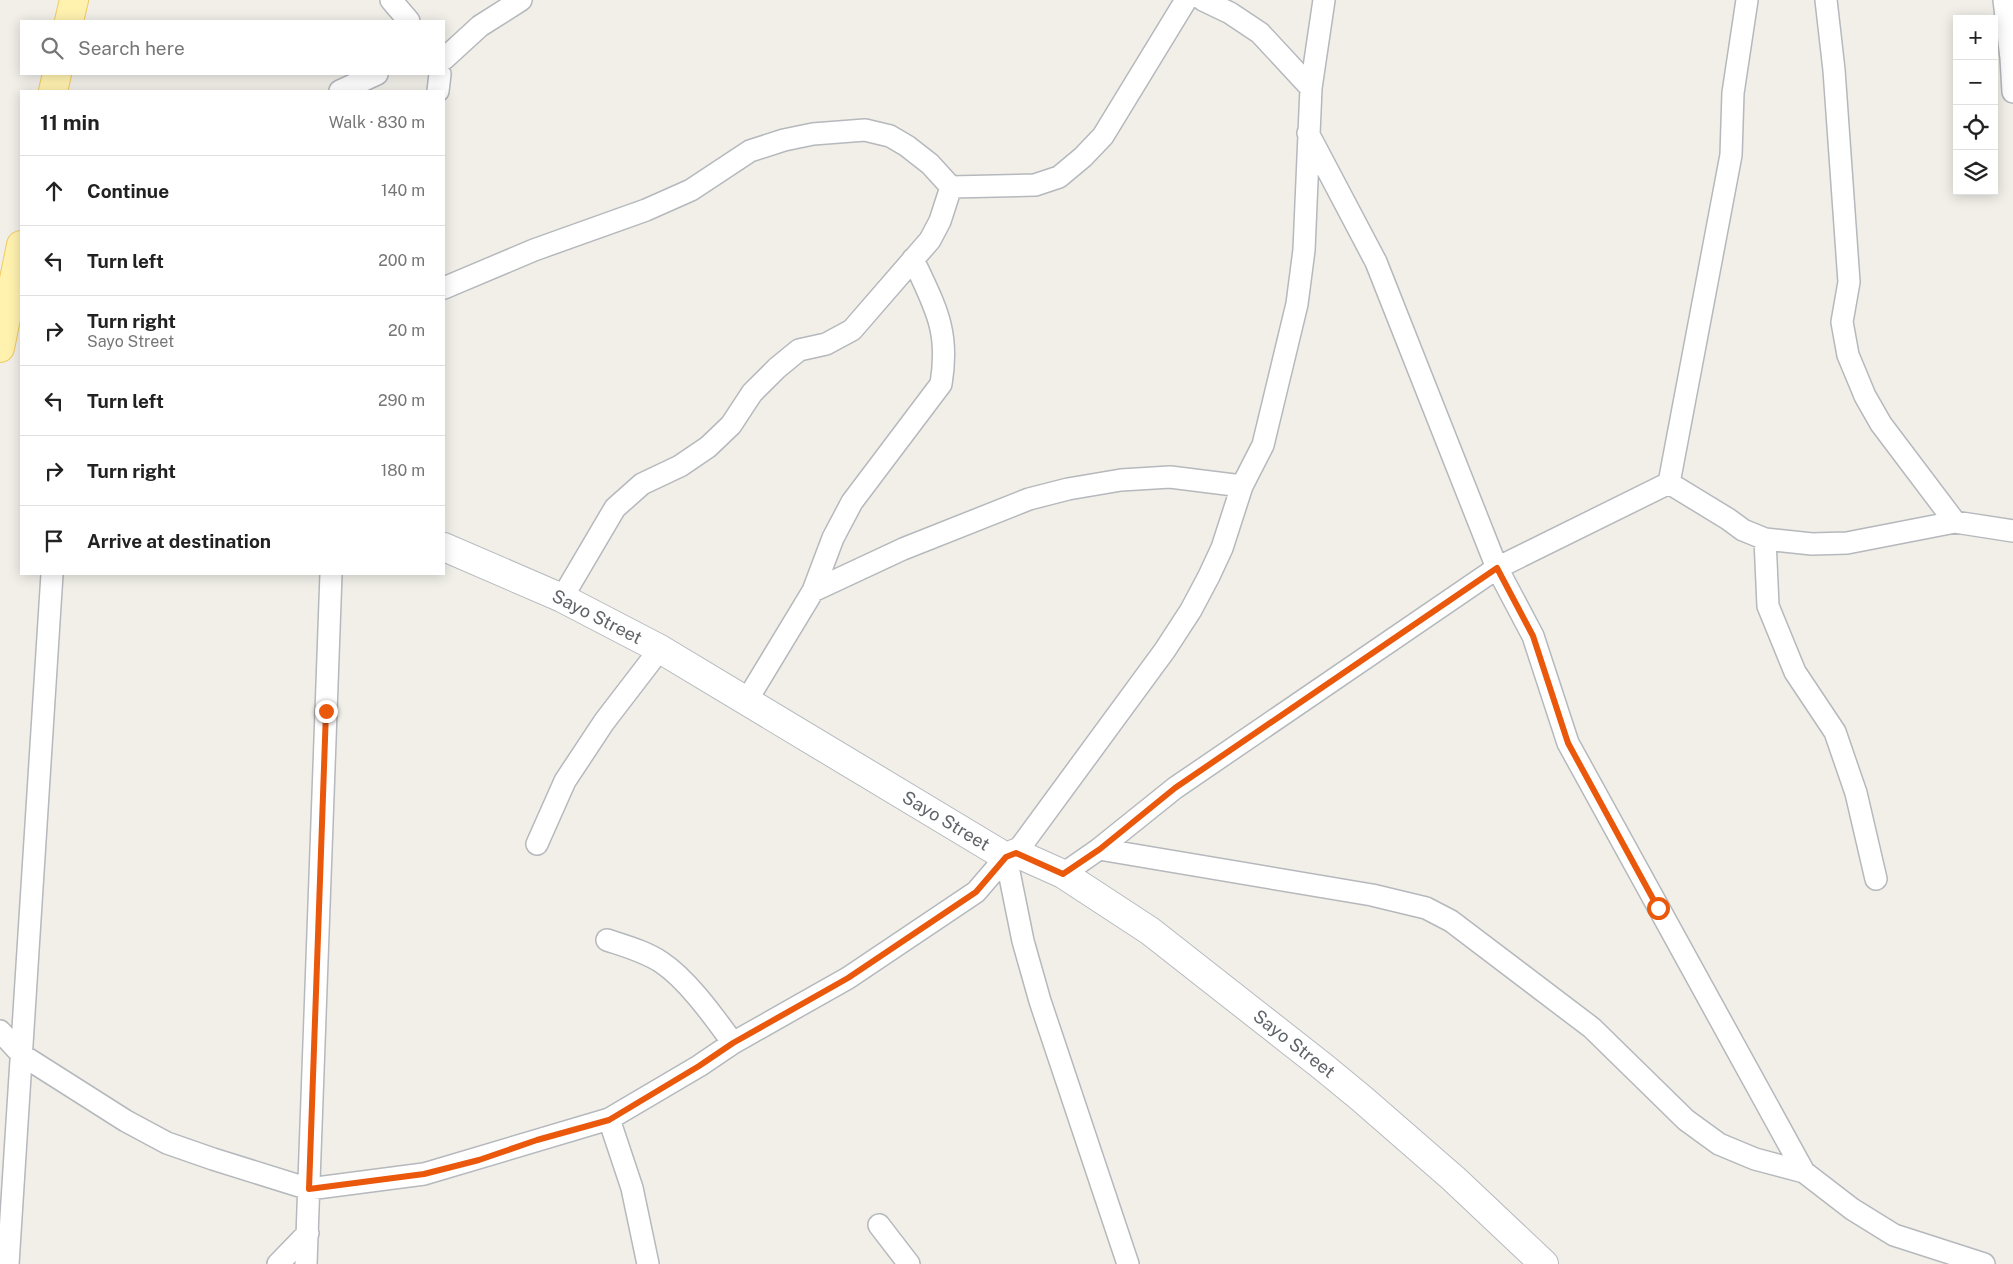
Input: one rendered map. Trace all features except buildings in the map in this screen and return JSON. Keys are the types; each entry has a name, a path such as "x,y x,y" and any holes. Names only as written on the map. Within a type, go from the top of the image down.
{"main road":[{"path":"69,20 74,0"},
{"path":"53,90 57,75"},
{"path":"0,348 20,250"}],"street":[{"path":"391,0 408,20"},
{"path":"445,58 480,26 521,0"},
{"path":"445,288 534,250 646,210 691,190 750,151 798,137 838,131 865,130 890,136 907,146 930,164 952,187 1035,185 1059,177 1083,157 1103,136 1186,0"},
{"path":"1203,0 1230,12 1260,33 1311,88"},
{"path":"0,1031 22,1056 126,1121 168,1143 309,1189 424,1174 479,1160 537,1140 609,1120 699,1066 733,1043 848,978 976,892 1011,855 1165,650 1191,610 1222,548 1242,486 1262,445 1297,304 1304,250 1311,88 1324,0"},
{"path":"1669,483 1731,155 1733,93 1747,0"},
{"path":"1826,0 1834,70 1849,282 1842,322 1848,355 1865,396 1882,424 1955,522"},
{"path":"2004,0 2013,92"},
{"path":"342,90 375,75"},
{"path":"438,90 440,75"},
{"path":"1308,133 1376,262 1497,568 1533,636 1568,743 1804,1172 1852,1209 1894,1235 1984,1264"},
{"path":"562,598 615,508 642,484 680,466 708,447 731,426 752,393 776,368 799,350 826,344 852,330 930,240 940,221 952,187"},
{"path":"747,700 813,591 833,538 852,502 941,384 945,360 944,335 937,310 913,259"},
{"path":"813,591 902,549 1029,499 1068,489 1121,480 1170,477 1242,486"},
{"path":"1669,483 1743,530 1765,539 1812,544 1847,543 1955,522 2013,531"},
{"path":"1063,874 1100,849 1175,788 1497,568 1669,483"},
{"path":"1765,539 1768,606 1795,672 1835,732 1856,793 1876,879"},
{"name":"Sayo Street","path":"445,547 562,598 660,649 1011,855 1063,874 1150,931 1322,1066 1454,1179 1538,1262"},
{"path":"8,1264 52,575"},
{"path":"306,1264 331,575"},
{"path":"537,844 564,782 604,722 660,649"},
{"path":"1100,849 1372,895 1426,908 1452,921 1592,1028 1686,1120 1719,1144 1754,1160 1804,1172"},
{"path":"1011,855 1023,941 1040,1001 1128,1264"},
{"path":"607,940 638,950 662,963 693,993 733,1043"},
{"path":"609,1120 632,1188 648,1264"},
{"path":"879,1225 910,1264"},
{"path":"278,1264 308,1233"}],"route":[{"path":"326,711 309,1189 424,1174 479,1160 537,1140 609,1120 699,1066 733,1043 848,978 976,892 1006,857 1016,853 1063,874 1100,849 1175,788 1497,568 1533,636 1568,743 1658,908"}]}
